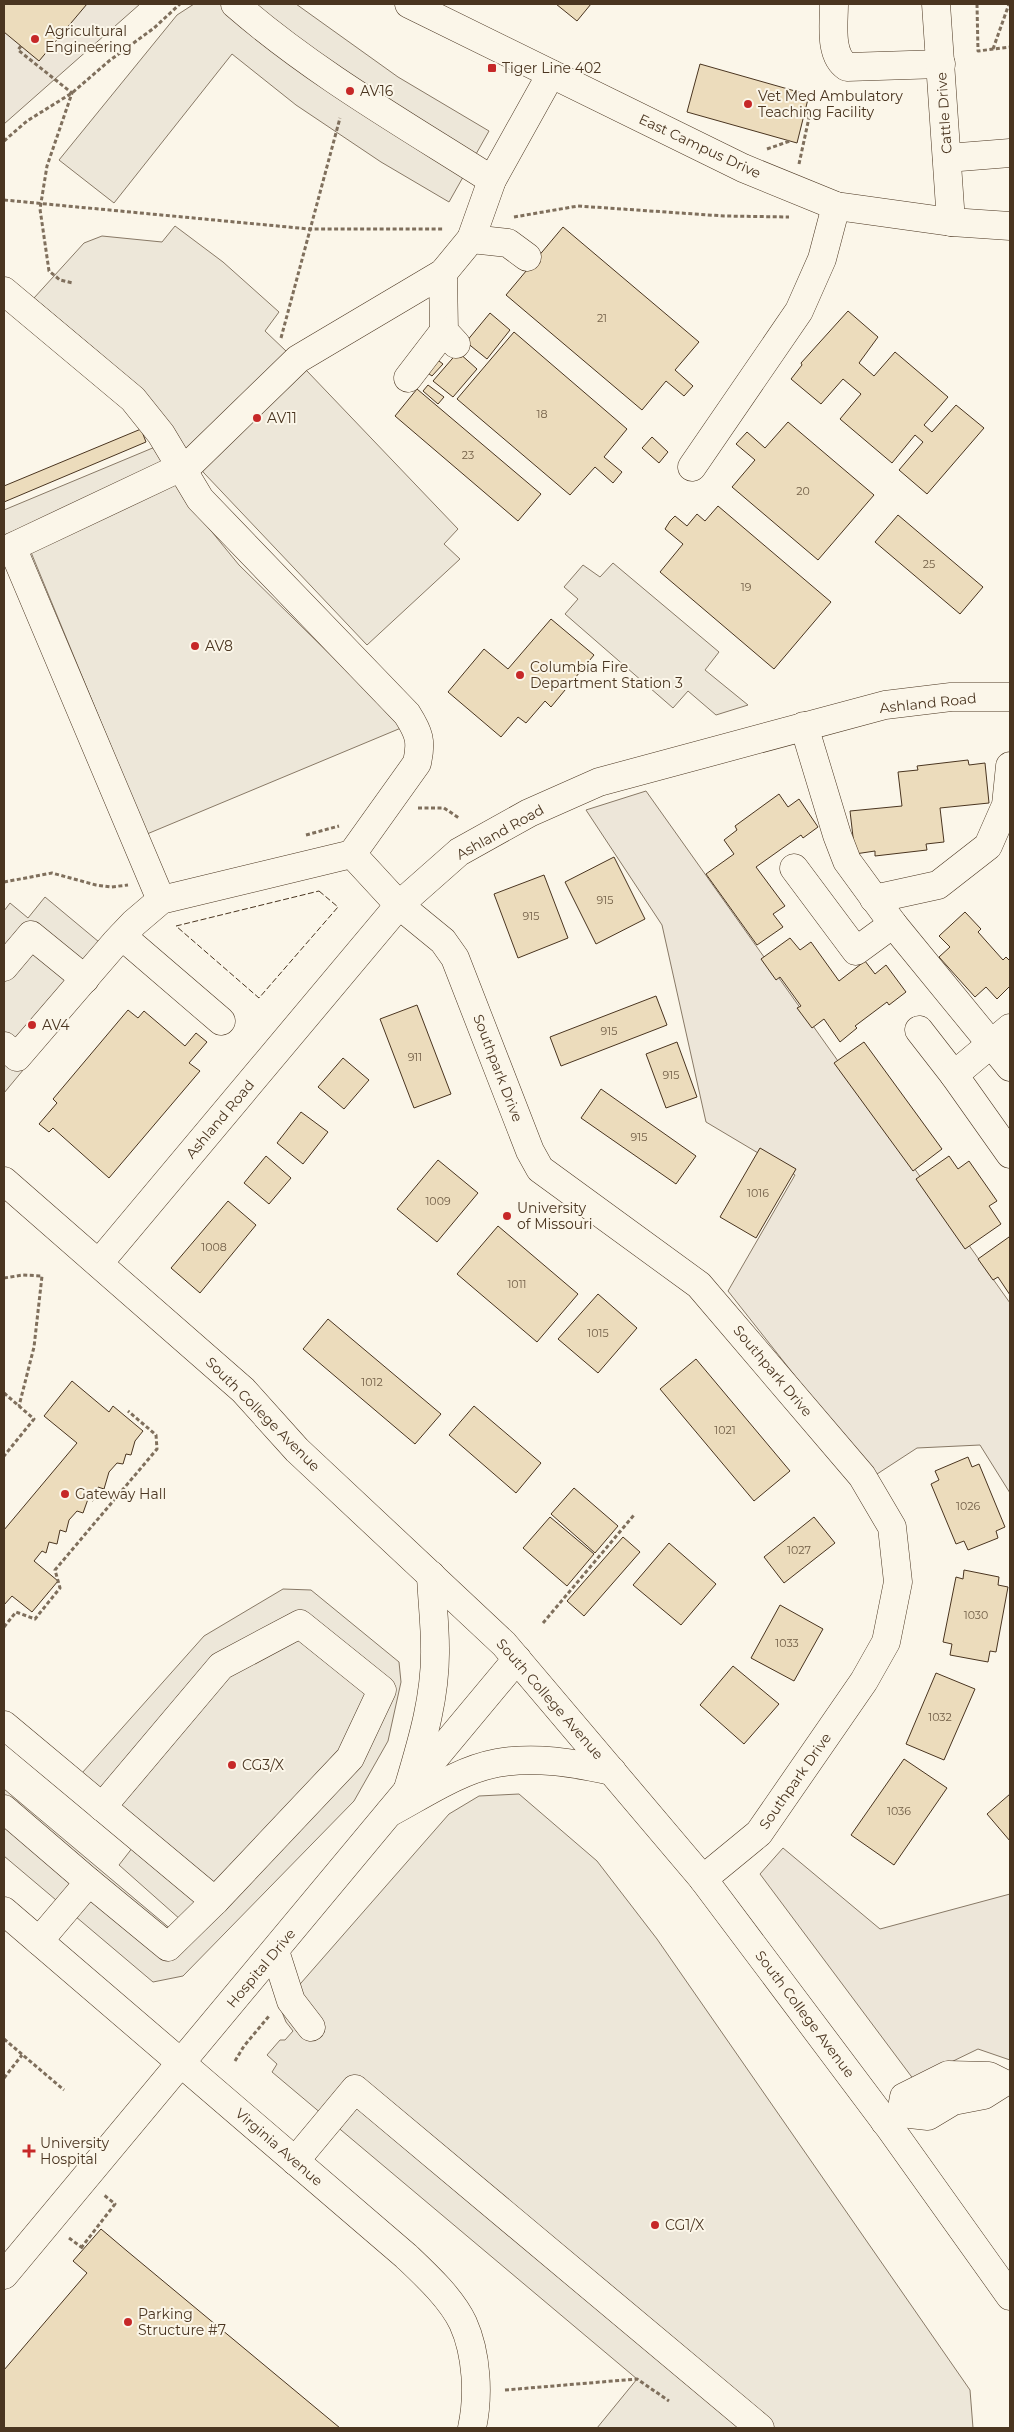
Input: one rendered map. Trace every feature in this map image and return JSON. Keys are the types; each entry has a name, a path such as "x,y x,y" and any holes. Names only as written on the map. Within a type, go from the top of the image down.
{"street":[{"path":"235,4 265,31 347,88 492,180"},
{"name":"East Campus Drive","path":"409,4 743,168 836,206 952,222 1010,226"},
{"path":"834,4 836,55 846,67 941,64"},
{"name":"Cattle Drive","path":"936,4 952,222"},
{"path":"157,891 12,547 192,462 298,359 443,273 473,231 492,180 551,74"},
{"path":"947,158 1010,153"},
{"path":"692,467 799,310 822,258 836,206"},
{"path":"473,231 508,243 527,257"},
{"path":"408,378 450,337 443,273"},
{"path":"4,291 133,399 161,434 200,500 407,714 418,731 421,747 417,763 352,854 157,891 134,923 17,1057 4,1046"},
{"name":"Ashland Road","path":"99,1262 399,904 459,852 529,813 599,782 885,705 951,698 1010,697"},
{"path":"804,726 847,861 893,924 1001,1036 1010,1067"},
{"path":"874,900 938,885 988,846 1008,806 1010,766"},
{"name":"Southpark Drive","path":"352,854 399,904 443,941 455,958 530,1150 540,1168 699,1284 862,1476 892,1527 898,1582 886,1642 864,1681 759,1833 703,1879"},
{"path":"794,868 856,951 893,924"},
{"path":"4,966 31,935 85,979"},
{"path":"122,936 221,1020"},
{"path":"919,1030 954,1075 1010,1154"},
{"path":"954,1075 1001,1036"},
{"name":"South College Avenue","path":"4,1181 99,1262 243,1390 297,1450 517,1659 703,1879 893,2118 1010,2296"},
{"path":"407,1792 426,1731 431,1697 436,1649 430,1575"},
{"path":"4,1809 168,1948 350,1758 382,1690 300,1624 221,1666 102,1806"},
{"name":"Hospital Drive","path":"4,2275 13,2247 182,2064 517,1659"},
{"path":"4,1724 215,1901"},
{"path":"389,1813 454,1779 496,1763 546,1760 612,1771"},
{"path":"39,1941 89,1882"},
{"name":"Virginia Avenue","path":"4,1911 412,2262 437,2286 463,2323 474,2364 477,2406 472,2428"},
{"path":"274,1952 291,2001 311,2027"},
{"path":"893,2118 928,2116 953,2101 984,2095 1006,2082"},
{"path":"294,2161 355,2089 760,2428"}],"path":[{"path":"4,141 27,121 72,93 109,61 154,28 180,4"},
{"path":"977,4 978,51 1010,48"},
{"path":"993,49 1009,4"},
{"path":"21,46 18,50 72,93"},
{"path":"72,93 47,166 40,209 49,271 60,280 73,283"},
{"path":"798,167 810,113 804,113"},
{"path":"280,343 340,118"},
{"path":"762,151 790,141"},
{"path":"4,200 42,202 309,229 473,231 578,206 724,216 796,217"},
{"path":"304,836 408,808 444,808 460,818"},
{"path":"4,882 52,873 111,886 157,891"},
{"path":"4,1278 23,1275 42,1276 34,1348 19,1406"},
{"path":"4,1393 34,1419 4,1456"},
{"path":"4,1627 16,1612 35,1618 60,1588 55,1570 157,1449 156,1435 128,1411"},
{"path":"543,1623 634,1515"},
{"path":"235,2061 244,2046 288,1994"},
{"path":"4,2040 64,2090"},
{"path":"4,2078 22,2055"},
{"path":"69,2238 82,2249 114,2204 104,2196"},
{"path":"505,2390 638,2379 669,2401"}],"shaded area":[{"path":"4,4 140,4 4,124"},
{"name":"AV16","path":"194,4 296,4 398,77 489,131 449,202 381,162 296,105 232,54 114,203 59,160 177,15"},
{"name":"AV11","path":"175,226 223,262 279,312 265,331 307,371 458,529 444,544 460,559 367,645 204,473 148,399 102,355 34,298 84,243 102,236 162,242"},
{"name":"AV8","path":"155,447 190,505 239,565 349,673 401,728 147,834 21,528 4,535 4,510"},
{"path":"613,563 719,652 705,670 748,705 716,715 688,691 673,708 565,614 578,599 564,587 583,565 600,577"},
{"path":"646,791 1010,1303 1010,1493 980,1445 917,1448 874,1476 728,1291 795,1175 706,1122 662,925 586,810"},
{"name":"AV4","path":"45,897 117,957 4,1093 4,911 10,903 28,918"},
{"name":"CG3/X","path":"283,1589 311,1590 399,1662 401,1682 388,1741 354,1801 183,1976 153,1982 4,1856 4,1789 173,1931 181,1920 119,1865 133,1847 66,1791 204,1636"},
{"name":"CG1/X","path":"519,1794 597,1861 657,1939 970,2390 973,2428 597,2428 637,2379 272,2072 277,2064 267,2055 280,2040 285,2040 293,2031 286,2022 280,2007 449,1814 479,1796"},
{"path":"783,1848 880,1929 1010,1894 1010,2060 978,2049 914,2080 760,1874"}],"building":[{"name":"Agricultural Engineering","path":"4,4 87,4 39,61 4,32"},
{"path":"556,4 591,4 577,21"},
{"name":"Vet Med Ambulatory Teaching Facility","path":"700,64 809,95 797,143 687,112"},
{"path":"563,227 699,342 675,370 693,386 684,396 666,381 642,410 506,295"},
{"path":"848,311 878,337 859,363 874,376 895,352 948,397 924,425 932,432 956,405 984,428 927,494 899,470 923,442 915,435 892,463 840,419 861,394 843,379 821,404 791,379 802,365 801,363"},
{"path":"490,313 510,330 487,359 466,342"},
{"path":"514,332 627,429 604,457 622,472 613,483 595,467 570,495 457,399"},
{"path":"458,352 477,369 453,397 433,381"},
{"path":"435,358 443,364 432,376 425,371"},
{"path":"428,385 444,397 438,404 423,391"},
{"path":"417,389 541,494 518,521 395,416"},
{"path":"788,422 874,495 818,560 732,487 755,460 736,444 747,432 765,448"},
{"path":"141,429 146,442 4,502 4,486"},
{"path":"652,437 668,452 659,463 642,448"},
{"path":"718,506 831,602 774,669 660,572 683,544 665,529 670,521 675,516 687,526 697,514 705,521"},
{"path":"898,515 983,587 960,614 875,542"},
{"name":"Columbia Fire Department Station 3","path":"551,619 594,655 551,707 545,701 526,723 518,717 501,737 448,692 484,649 508,669"},
{"path":"968,760 969,765 985,763 989,803 940,808 944,842 926,844 927,850 875,856 875,851 855,854 850,811 902,806 898,772 918,770 917,766"},
{"path":"779,794 788,807 799,799 818,827 803,838 801,835 756,867 785,906 773,914 783,927 757,945 706,874 734,854 724,840 737,830 735,826"},
{"path":"614,857 645,919 596,944 565,882"},
{"path":"544,875 568,938 518,958 494,894"},
{"path":"965,912 981,929 978,932 1003,960 1006,957 1010,961 1010,986 997,999 986,987 975,997 939,957 950,947 939,936"},
{"path":"790,938 800,950 811,942 839,981 865,961 875,974 886,965 906,992 889,1005 887,1002 855,1026 857,1028 840,1042 824,1019 812,1028 797,1008 801,1006 780,977 776,980 761,959"},
{"path":"656,996 667,1025 561,1066 550,1037"},
{"path":"417,1005 451,1094 414,1108 380,1019"},
{"path":"128,1010 138,1018 144,1011 185,1046 196,1033 207,1042 189,1063 200,1071 109,1178 53,1128 49,1132 39,1124 57,1103 53,1099"},
{"path":"677,1042 697,1097 666,1108 646,1054"},
{"path":"864,1042 942,1149 913,1171 834,1063"},
{"path":"343,1058 369,1080 344,1109 318,1087"},
{"path":"601,1089 696,1156 676,1184 581,1118"},
{"path":"301,1112 328,1132 303,1164 277,1143"},
{"path":"760,1148 796,1169 756,1238 720,1217"},
{"path":"266,1156 291,1178 269,1204 244,1183"},
{"path":"949,1156 958,1169 969,1161 997,1201 989,1206 1001,1224 965,1249 916,1179"},
{"path":"438,1160 478,1193 437,1242 397,1209"},
{"path":"228,1201 256,1225 200,1293 171,1268"},
{"path":"498,1226 578,1294 537,1342 457,1274"},
{"path":"1009,1237 1010,1295 998,1277 993,1280 978,1259"},
{"path":"598,1294 637,1328 598,1373 558,1339"},
{"path":"328,1319 441,1414 415,1444 303,1349"},
{"path":"696,1359 790,1471 754,1501 660,1389"},
{"name":"Gateway Hall","path":"72,1381 109,1412 113,1406 143,1431 135,1441 131,1455 126,1454 123,1464 117,1463 109,1472 104,1489 98,1487 93,1501 88,1499 83,1513 77,1511 69,1520 66,1532 60,1530 57,1544 49,1542 46,1553 42,1551 34,1561 58,1581 32,1612 12,1596 4,1605 4,1530 77,1443 44,1416"},
{"path":"474,1406 541,1463 516,1493 449,1435"},
{"path":"968,1457 972,1467 979,1464 1005,1527 996,1531 998,1538 968,1550 964,1541 956,1544 931,1484 939,1480 935,1471"},
{"path":"574,1488 618,1526 595,1553 551,1514"},
{"path":"550,1517 594,1554 567,1586 523,1548"},
{"path":"814,1517 835,1543 784,1583 764,1557"},
{"path":"623,1537 640,1552 584,1616 567,1601"},
{"path":"669,1543 716,1584 681,1625 633,1585"},
{"path":"964,1570 999,1577 998,1585 1008,1587 996,1652 990,1651 988,1662 950,1655 952,1644 943,1642 956,1577 963,1579"},
{"path":"780,1605 823,1629 794,1681 751,1658"},
{"path":"733,1666 779,1704 744,1744 700,1705"},
{"path":"936,1673 975,1689 944,1760 906,1744"},
{"path":"904,1759 947,1788 894,1865 851,1835"},
{"path":"1010,1794 1010,1841 987,1814"},
{"name":"Parking Structure #7","path":"101,2229 340,2428 4,2428 4,2370 87,2273 73,2261"}],"fence":[{"path":"319,891 338,907 259,998 176,926 319,891"}],"place":[{"name":"Agricultural Engineering","path":"35,39"},
{"name":"Tiger Line 402","path":"492,68"},
{"name":"AV16","path":"350,91"},
{"name":"Vet Med Ambulatory Teaching Facility","path":"748,104"},
{"name":"AV11","path":"257,418"},
{"name":"AV8","path":"195,646"},
{"name":"Columbia Fire Department Station 3","path":"520,675"},
{"name":"AV4","path":"32,1025"},
{"name":"University of Missouri","path":"507,1216"},
{"name":"Gateway Hall","path":"65,1494"},
{"name":"CG3/X","path":"232,1765"},
{"name":"University Hospital","path":"29,2151"},
{"name":"CG1/X","path":"655,2225"},
{"name":"Parking Structure #7","path":"128,2322"}]}
